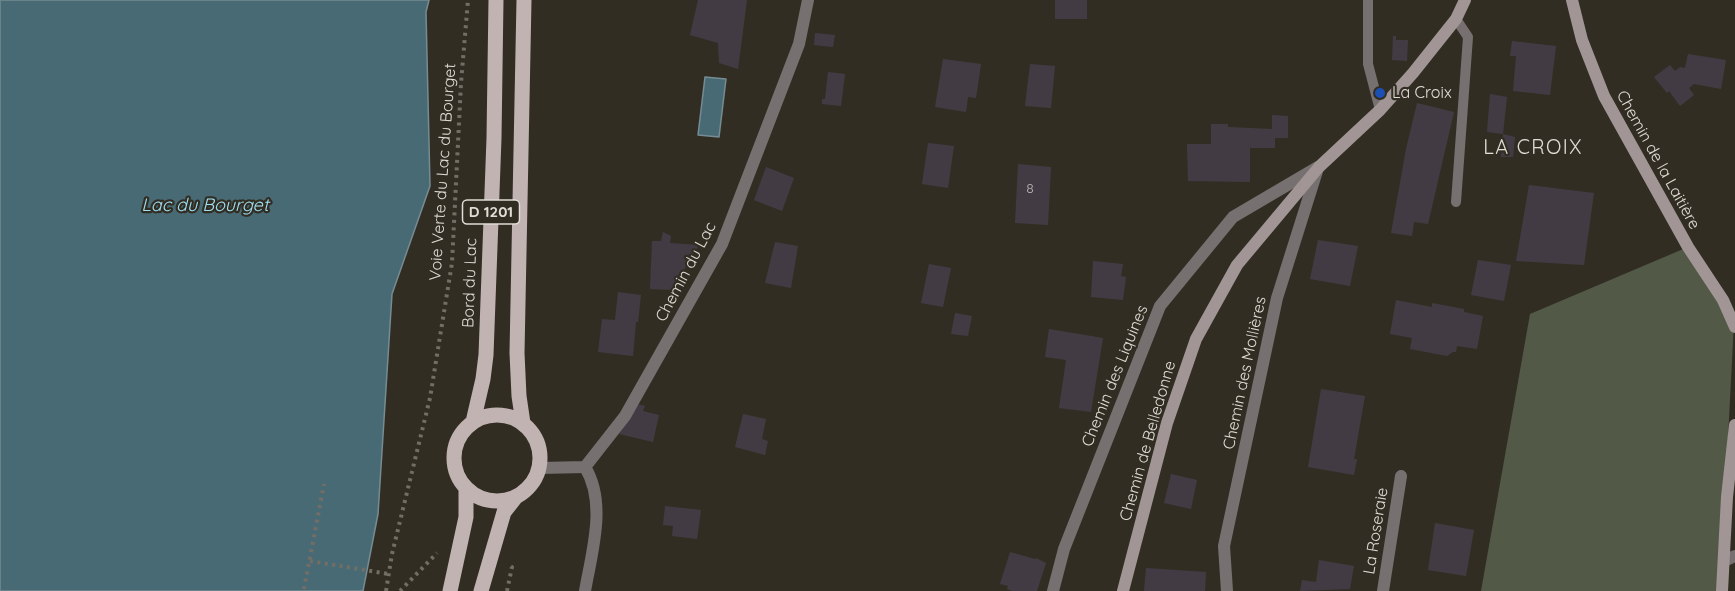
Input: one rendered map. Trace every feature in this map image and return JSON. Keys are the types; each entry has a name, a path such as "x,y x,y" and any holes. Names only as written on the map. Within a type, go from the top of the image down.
{"main road":[{"name":"Bord du Lac","path":"473,422 486,355 494,138 496,0"},
{"name":"D 1201","path":"523,423 517,353 524,0"},
{"name":"Chemin de Belledonne","path":"1123,591 1167,423 1196,339 1237,266 1318,166 1380,110 1456,19 1465,0"},
{"name":"Chemin de la Laitière","path":"1572,0 1582,40 1604,96 1688,247 1723,300 1735,327"},
{"path":"509,416 523,423 535,435 541,453 540,468 534,482 515,498 500,502 478,497 466,489 458,479 454,466 454,451 459,438 473,422 482,417 509,416"},
{"path":"1722,591 1729,559 1727,497 1735,425"},
{"path":"450,591 466,517 466,489"},
{"path":"482,591 504,512 515,498"}],"street":[{"name":"Chemin du Lac","path":"585,467 625,416 722,244 799,44 808,0"},
{"name":"Chemin des Liquines","path":"1053,591 1064,549 1160,306 1233,217 1318,166"},
{"name":"Chemin des Mollières","path":"1227,591 1224,546 1277,298 1318,166"},
{"path":"540,468 585,467 591,477 596,500 594,535 585,591"},
{"name":"La Roseraie","path":"1383,591 1401,476"}],"lane":[{"path":"1368,0 1368,64 1380,110"},
{"path":"1456,19 1468,37 1456,202"}],"path":[{"name":"Voie Verte du Lac du Bourget","path":"386,591 430,398 452,262 461,73 468,0"},
{"path":"304,588 324,484"},
{"path":"400,591 436,553 460,549"},
{"path":"310,561 389,574"}],"green space":[{"path":"1688,247 1734,322 1720,591 1481,591 1530,314"}],"water":[{"name":"Lac du Bourget","path":"0,0 429,0 426,12 430,186 392,294 378,514 363,591 0,591"},
{"path":"705,77 726,79 719,137 698,135"}],"building":[{"path":"698,0 747,0 738,69 719,63 718,43 690,35"},
{"path":"1055,0 1087,0 1087,19 1055,19"},
{"path":"815,33 835,35 833,47 814,45"},
{"path":"1393,36 1396,36 1396,40 1408,40 1407,61 1392,60"},
{"path":"1512,41 1556,46 1550,95 1513,91 1516,56 1510,56"},
{"path":"1688,54 1726,60 1721,89 1694,84 1689,88 1694,95 1680,106 1669,91 1667,93 1654,77 1670,65 1675,71 1680,67 1685,68"},
{"path":"943,59 981,64 976,98 968,97 966,112 935,107"},
{"path":"1030,64 1055,66 1051,108 1025,106"},
{"path":"828,72 845,74 841,106 822,104 822,99 825,99"},
{"path":"1490,94 1507,97 1503,134 1487,132"},
{"path":"1417,103 1454,112 1428,224 1414,222 1412,236 1391,233"},
{"path":"1272,115 1288,116 1288,138 1275,138 1275,148 1250,148 1250,182 1188,181 1187,144 1211,144 1211,124 1272,129"},
{"path":"1503,134 1515,137 1513,157 1501,157"},
{"path":"928,143 954,146 948,188 922,184"},
{"path":"1018,164 1051,167 1048,225 1015,223"},
{"path":"766,167 794,178 782,211 754,200"},
{"path":"1529,185 1594,193 1584,265 1516,261"},
{"path":"663,232 671,236 670,243 699,245 672,290 650,289 652,241 661,241"},
{"path":"1318,240 1358,246 1350,286 1310,279"},
{"path":"775,242 798,246 791,288 765,283"},
{"path":"1478,260 1511,265 1504,301 1471,295"},
{"path":"1093,261 1123,264 1121,276 1126,277 1123,300 1091,297"},
{"path":"929,264 951,268 943,307 921,303"},
{"path":"618,292 641,295 633,356 598,352 602,319 615,320"},
{"path":"1396,300 1432,307 1432,303 1464,309 1464,312 1483,316 1477,349 1457,346 1456,352 1447,356 1410,349 1412,338 1390,334"},
{"path":"955,313 972,316 968,336 951,334"},
{"path":"1049,329 1103,338 1091,412 1059,408 1066,360 1045,357"},
{"path":"1321,389 1365,396 1354,459 1357,459 1354,475 1308,467"},
{"path":"637,404 645,406 643,411 659,415 653,442 619,434"},
{"path":"743,414 766,419 762,439 768,441 765,455 735,447"},
{"path":"1171,474 1197,480 1191,509 1164,503"},
{"path":"665,506 701,510 697,539 672,536 673,526 663,525"},
{"path":"1435,523 1474,530 1466,576 1428,570"},
{"path":"1010,552 1036,558 1046,563 1037,591 1012,591 1007,589 1008,586 1000,584"},
{"path":"1319,560 1354,566 1350,589 1300,591 1302,580 1316,582"},
{"path":"1146,568 1206,572 1205,591 1144,591"}],"place":[{"name":"La Croix","path":"1380,93"}],"district":[{"name":"LA CROIX","path":"1533,148"}]}
